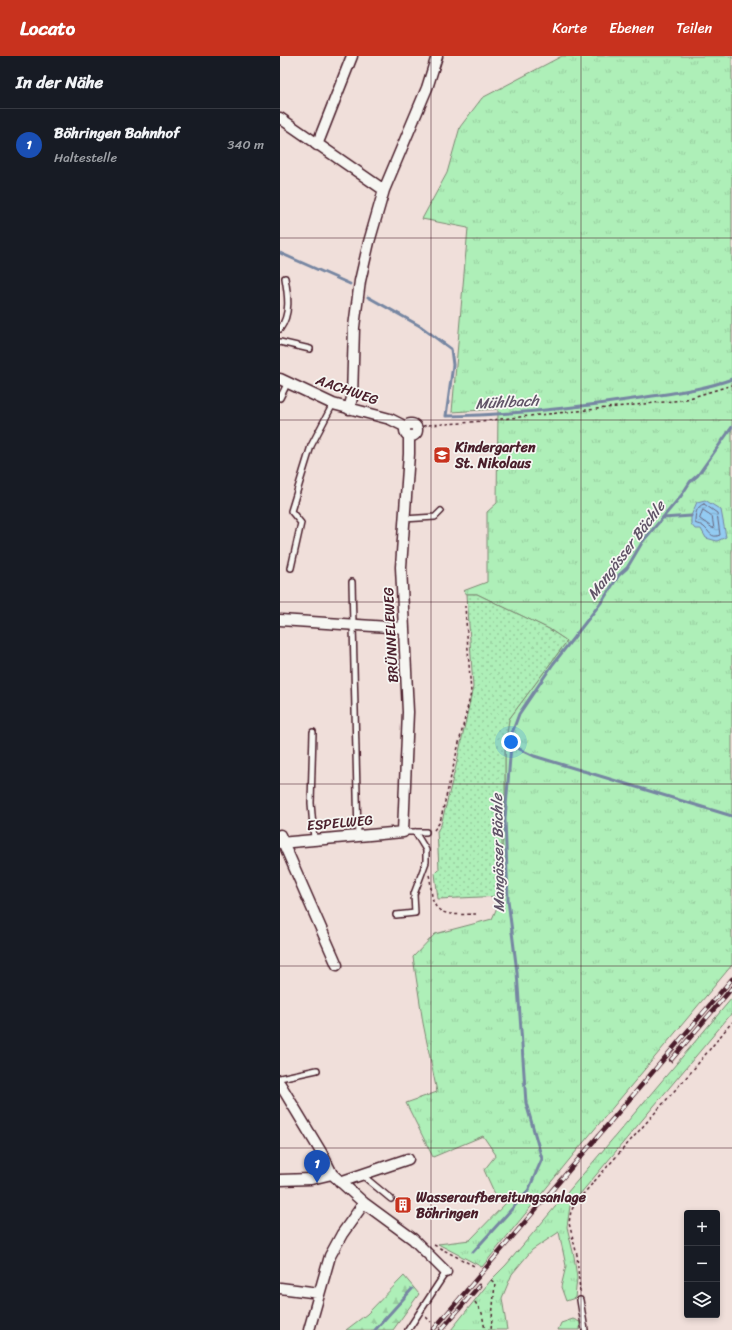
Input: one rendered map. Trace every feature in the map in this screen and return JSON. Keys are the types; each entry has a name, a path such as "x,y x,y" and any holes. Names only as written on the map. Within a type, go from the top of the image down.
{"street":[{"path":"317,145 352,56"},
{"path":"349,409 352,398 354,327 360,281 384,190 427,88 437,56"},
{"path":"280,118 384,190"},
{"name":"AACHWEG","path":"284,380 334,404 390,419 407,432"},
{"path":"407,432 416,434 417,428"},
{"name":"BRÜNNELEWEG","path":"403,832 408,712 401,567 409,454 407,432"},
{"path":"280,620 404,628"},
{"name":"ESPELWEG","path":"281,840 403,832"},
{"path":"281,840 337,965"},
{"path":"280,1084 321,1152 332,1174 364,1203 413,1239 446,1272"},
{"path":"340,1182 408,1159"},
{"path":"280,1180 311,1179 332,1174"},
{"path":"309,1330 318,1292 335,1244 364,1203"},
{"path":"280,1288 318,1292"}],"lane":[{"path":"280,329 283,325 289,301 285,278"},
{"path":"280,342 310,349"},
{"path":"280,398 284,380"},
{"path":"291,568 301,523 292,511 311,446 334,404"},
{"path":"404,519 435,517 442,511"},
{"path":"352,582 358,836"},
{"path":"313,732 311,803 314,839"},
{"path":"403,832 426,832"},
{"path":"396,915 415,913 414,894 426,862 426,850 415,832"},
{"path":"280,1078 317,1070"},
{"path":"362,1175 391,1199"},
{"path":"408,1330 446,1272"},
{"path":"580,1300 585,1330"}],"path":[{"path":"417,428 427,425 462,423 683,400 732,385"},
{"path":"426,832 431,832 440,822 471,694 465,606"},
{"path":"426,862 432,899 439,911 447,914 476,914"},
{"path":"580,1300 580,1271 569,1223 571,1211 577,1201 692,1071 732,1022"},
{"path":"429,1242 476,1267"},
{"path":"491,1280 495,1283 491,1330"},
{"path":"475,1302 482,1313 485,1330"},
{"path":"428,1319 431,1322"}],"green space":[{"path":"562,56 732,56 732,965 578,1149 482,1267 438,1244 470,1240 508,1201 495,1194 484,1170 496,1155 483,1136 433,1157 406,1103 437,1092 423,1023 413,957 435,934 492,919 502,896 502,821 505,799 505,749 509,719 567,641 549,629 477,594 467,594 463,591 487,582 487,512 497,503 498,409 452,412 468,228 422,219 447,173 460,127 482,98"},
{"path":"467,594 477,594 549,629 567,641 509,719 505,749 505,799 502,821 502,896 438,899 435,873 439,869 437,831 441,825 456,766 473,687"},
{"path":"732,998 732,1013 570,1206 567,1227 574,1256 577,1278 575,1298 566,1301 561,1287 566,1266 559,1232 532,1250 512,1274 502,1298 507,1330 451,1330 491,1280 506,1265"},
{"path":"404,1276 419,1294 393,1330 346,1330 367,1314"},
{"path":"573,1319 580,1322 580,1330 558,1330 561,1323"}],"water":[{"path":"705,500 721,510 726,537 717,541 706,538 701,529 695,529 691,524 691,516 697,502"}],"waterway":[{"name":"Mühlbach","path":"280,253 350,284"},
{"name":"Mühlbach","path":"368,297 420,326 451,349 453,365 446,416 519,413 591,405 686,391 732,379"},
{"name":"Mangässer Bächle","path":"473,1252 528,1191 542,1159 526,1103 517,972 508,900 505,819 512,733 519,714 553,664 603,600 619,575 627,568 643,541 681,496 690,482 698,475 732,427"},
{"path":"663,518 691,516"},
{"path":"511,745 534,756 732,816"},
{"name":"Mangässer Bächle","path":"375,1330 412,1289"}],"railway":[{"path":"433,1330 732,979"},
{"path":"671,1060 732,988"},
{"path":"441,1330 479,1286"}],"place":[{"name":"Kindergarten St. Nikolaus","path":"442,455"},
{"name":"Böhringen Bahnhof","path":"317,1183"},
{"name":"Wasseraufbereitungsanlage Böhringen","path":"403,1205"}]}
